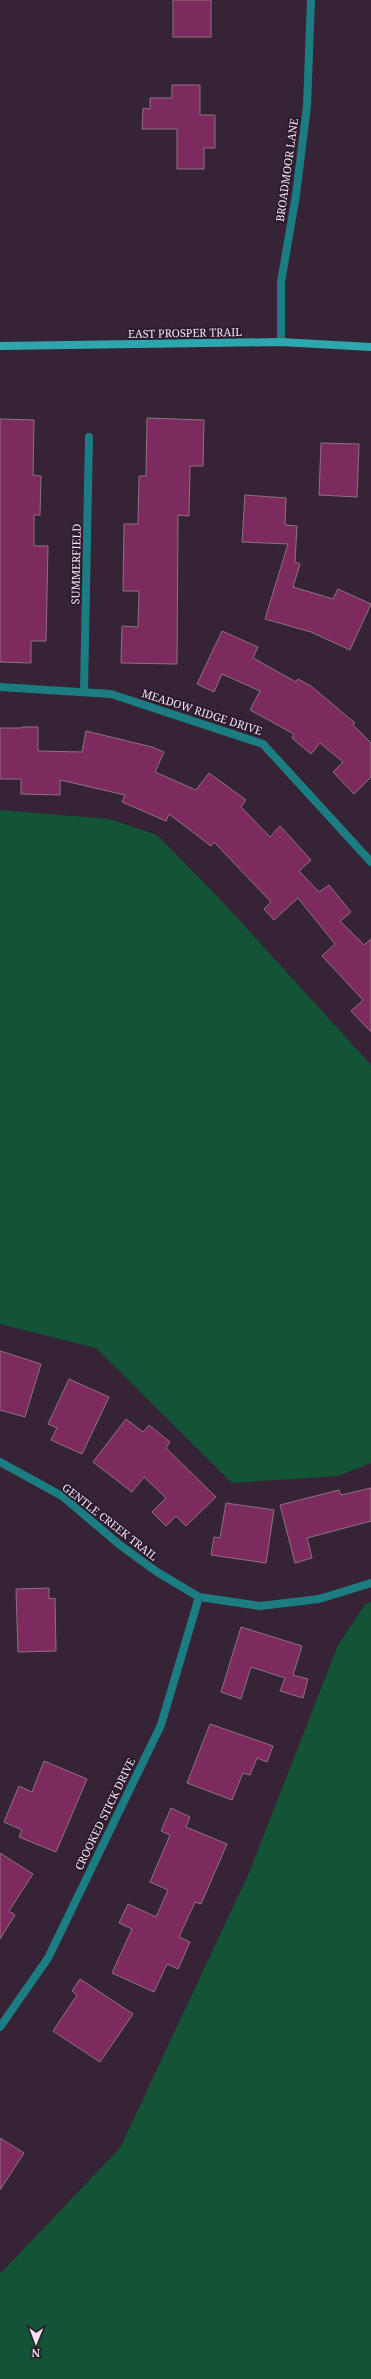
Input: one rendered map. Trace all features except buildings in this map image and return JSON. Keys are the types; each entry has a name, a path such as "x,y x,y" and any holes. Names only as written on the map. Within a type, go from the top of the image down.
{"main road":[{"name":"EAST PROSPER TRAIL","path":"0,346 281,342 371,347"}],"street":[{"name":"BROADMOOR LANE","path":"281,342 281,282 296,195 307,106 311,0"},
{"name":"SUMMERFIELD","path":"84,691 89,438"},
{"name":"MEADOW RIDGE DRIVE","path":"0,687 84,691 111,694 263,744 371,862"},
{"name":"GENTLE CREEK TRAIL","path":"0,1462 62,1496 120,1545 157,1572 199,1597 260,1606 319,1599 371,1583"},
{"name":"CROOKED STICK DRIVE","path":"0,2027 48,1958 161,1725 199,1597"}],"green space":[{"path":"0,810 109,819 157,835 220,899 371,1065 371,1463 338,1476 232,1483 96,1348 0,1324"},
{"path":"371,1602 371,2379 0,2379 0,2274 120,2148 249,1873 338,1645 365,1605"}]}
